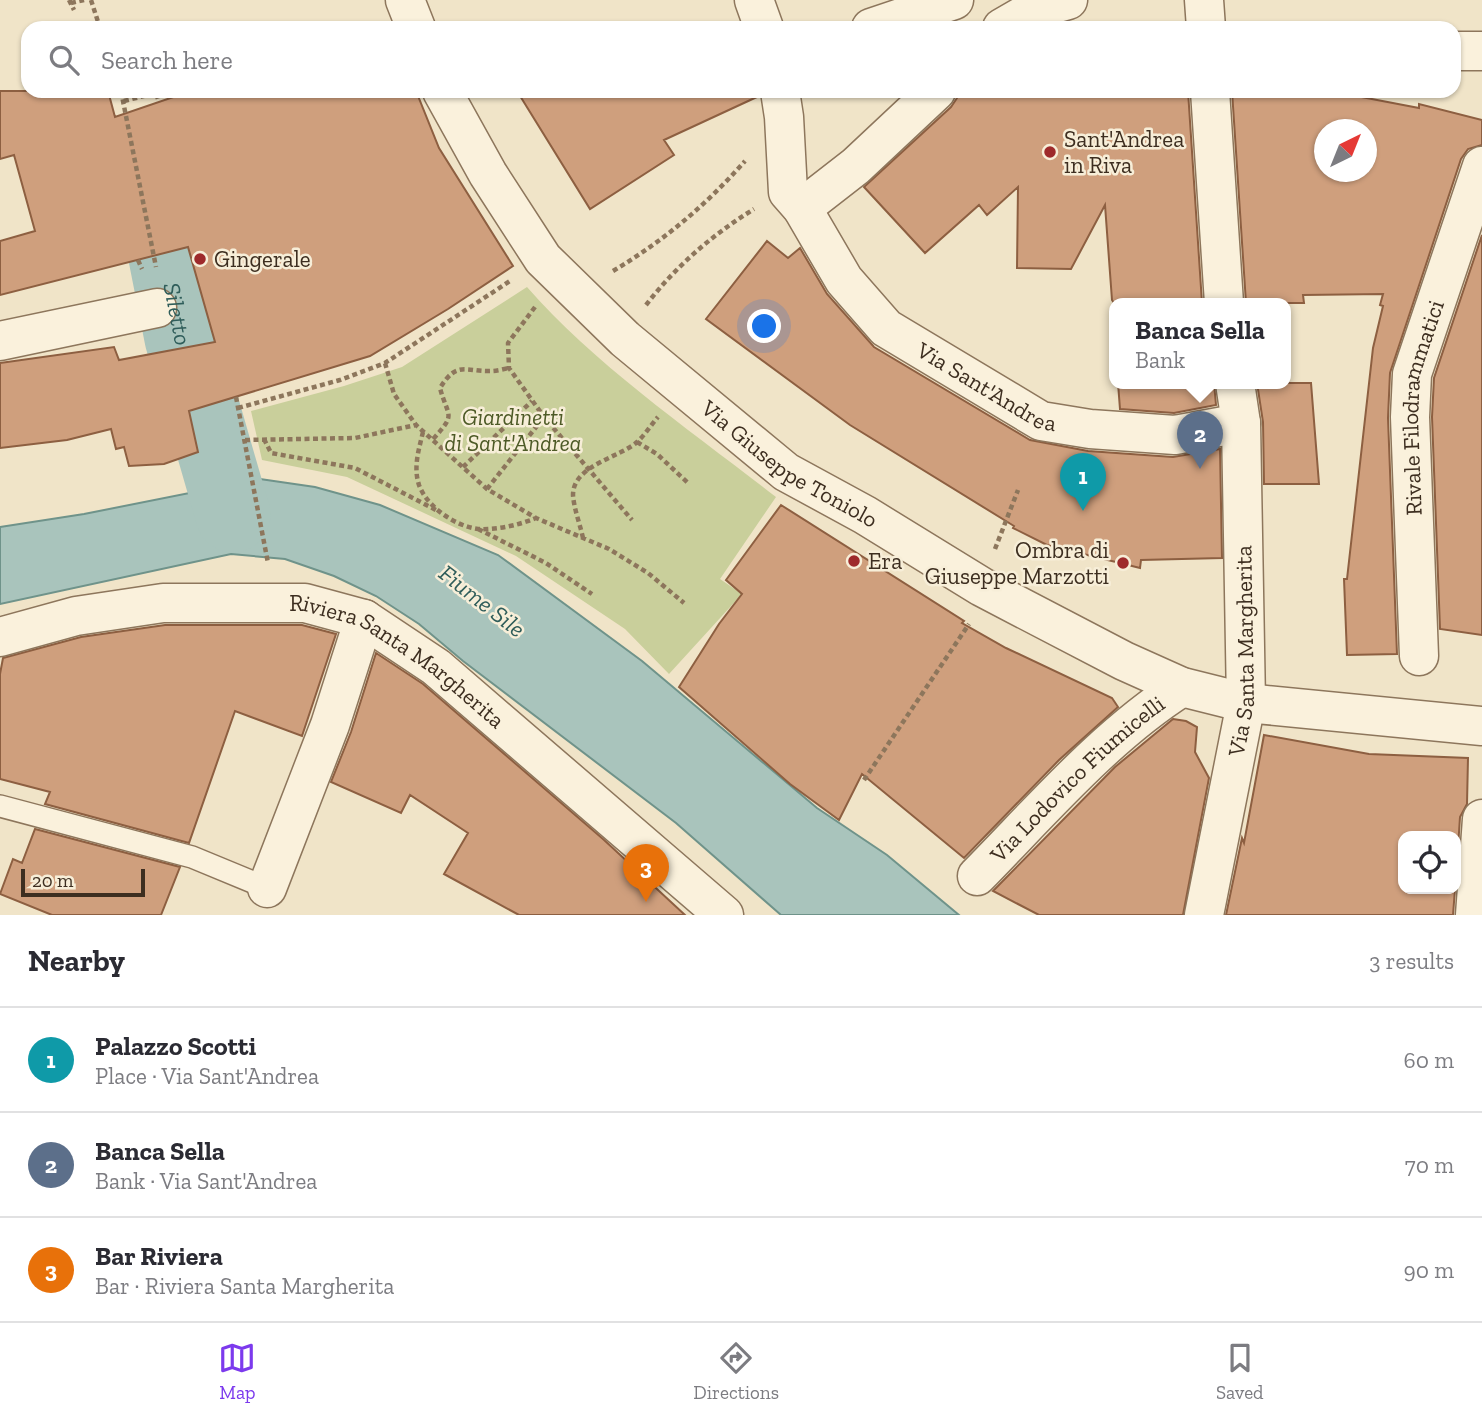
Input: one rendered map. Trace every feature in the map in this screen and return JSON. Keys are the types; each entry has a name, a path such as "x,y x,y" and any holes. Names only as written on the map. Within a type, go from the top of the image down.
{"street":[{"path":"405,0 413,21"},
{"path":"754,0 762,21"},
{"path":"892,21 954,0"},
{"path":"1014,21 1033,10 1068,0"},
{"path":"1204,0 1206,21"},
{"path":"1461,51 1482,51"},
{"name":"Via Giuseppe Toniolo","path":"446,98 488,174 551,268 625,339 786,472 865,515 982,587 1124,661 1182,687 1246,703 1482,726"},
{"name":"Via Sant'Andrea","path":"781,98 788,192 802,208 844,280 886,328 1041,421 1090,429 1175,435 1241,423"},
{"path":"802,208 856,166 929,98"},
{"path":"1210,98 1224,298"},
{"name":"Rivale Filodrammatici","path":"1419,656 1410,417 1412,374 1482,166"},
{"path":"0,341 157,308"},
{"name":"Via Santa Margherita","path":"1204,915 1246,703 1241,423 1237,389"},
{"name":"Riviera Santa Margherita","path":"0,637 76,616 163,603 305,603 364,619 436,667 724,915"},
{"path":"267,888 330,725 364,619"},
{"name":"Via Lodovico Fiumicelli","path":"977,876 1109,743 1150,707 1182,687"},
{"path":"1475,915 1482,819"}],"lane":[{"path":"0,806 192,857 267,888"}],"path":[{"path":"74,10 70,2 84,0"},
{"path":"91,0 98,21"},
{"path":"123,98 156,265"},
{"path":"124,101 136,98"},
{"path":"609,274 652,248 711,198 735,172"},
{"path":"645,307 669,276 723,228 759,206"},
{"path":"238,408 340,380 385,363 551,268"},
{"path":"551,268 508,344 509,368 544,417 632,520"},
{"path":"385,363 394,394 416,425 487,489 536,518 609,549 648,573 684,603"},
{"path":"433,439 449,421 450,413 440,388 451,374 467,368 491,371 509,368"},
{"path":"236,397 276,601"},
{"path":"463,467 532,401"},
{"path":"487,489 544,417"},
{"path":"245,440 355,438 416,425"},
{"path":"423,432 417,456 419,484 436,510"},
{"path":"264,439 271,453 355,468 462,524 477,528 546,563 592,594"},
{"path":"637,442 657,454 688,483"},
{"path":"996,544 1018,490"},
{"path":"477,528 518,525 536,518"},
{"path":"864,780 968,626"}],"green space":[{"name":"Giardinetti di Sant'Andrea","path":"527,287 583,344 614,371 776,497 720,579 742,594 669,674 625,629 516,556 347,477 262,460 251,411 402,367"}],"water":[{"name":"Fiume Sile","path":"260,479 315,487 380,505 498,555 642,661 817,808 887,855 959,915 781,915 676,823 463,661 419,624 376,596 334,576 285,559 231,554 0,604 0,527 84,514"}],"building":[{"path":"0,91 21,91 21,98 110,98 115,117 171,98 419,98 439,148 513,266 370,356 189,411 198,452 164,464 129,466 124,447 116,449 111,429 67,440 0,448 0,363 114,347 119,360 215,342 188,247 0,295 0,241 35,231 14,155 0,159"},
{"path":"521,98 755,98 664,140 674,155 590,209"},
{"path":"957,98 1188,98 1202,298 1112,298 1105,205 1071,269 1017,268 1018,187 987,215 979,205 925,253 864,187 951,107"},
{"path":"1232,98 1367,98 1419,108 1419,104 1482,120 1482,145 1468,149 1461,159 1390,373 1388,418 1397,654 1347,655 1344,579 1347,579 1373,348 1383,306 1380,305 1383,294 1303,295 1304,303 1291,303 1291,298 1246,298"},
{"path":"1482,235 1482,635 1440,629 1432,417 1434,378"},
{"path":"767,241 788,258 800,248 827,294 874,347 1030,440 1088,451 1173,457 1220,449 1222,558 1141,560 1140,568 1047,545 1013,528 1014,526 850,425 706,319"},
{"path":"1291,383 1311,383 1319,484 1264,484 1263,422 1258,389 1291,389"},
{"path":"1118,389 1215,389 1216,405 1174,413 1120,409"},
{"path":"781,505 964,621 962,623 1006,648 1112,698 1118,707 1059,760 964,858 862,774 839,820 790,784 679,687 719,624 742,594 726,580"},
{"path":"165,625 302,625 336,634 302,736 235,711 189,843 45,804 50,792 0,779 0,674 3,658 81,637"},
{"path":"376,653 423,684 603,839 685,915 519,915 444,874 468,833 410,795 401,813 331,782 351,732"},
{"path":"1173,719 1186,721 1197,727 1195,752 1209,778 1183,915 1039,915 993,891 1115,767"},
{"path":"1264,735 1369,754 1468,758 1467,804 1460,817 1459,831 1398,831 1398,894 1455,894 1453,915 1226,915 1242,838 1244,843"},
{"path":"35,829 180,867 161,915 52,915 0,894 13,859 22,863"}],"waterway":[{"name":"Siletto","path":"145,151 182,338 233,515"}],"place":[{"name":"Sant'Andrea in Riva","path":"1050,152"},
{"name":"Gingerale","path":"200,259"},
{"name":"Banca Sella","path":"1200,469"},
{"name":"Palazzo Scotti","path":"1083,511"},
{"name":"Era","path":"854,561"},
{"name":"Ombra di Giuseppe Marzotti","path":"1123,563"},
{"name":"Bar Riviera","path":"646,902"}]}
